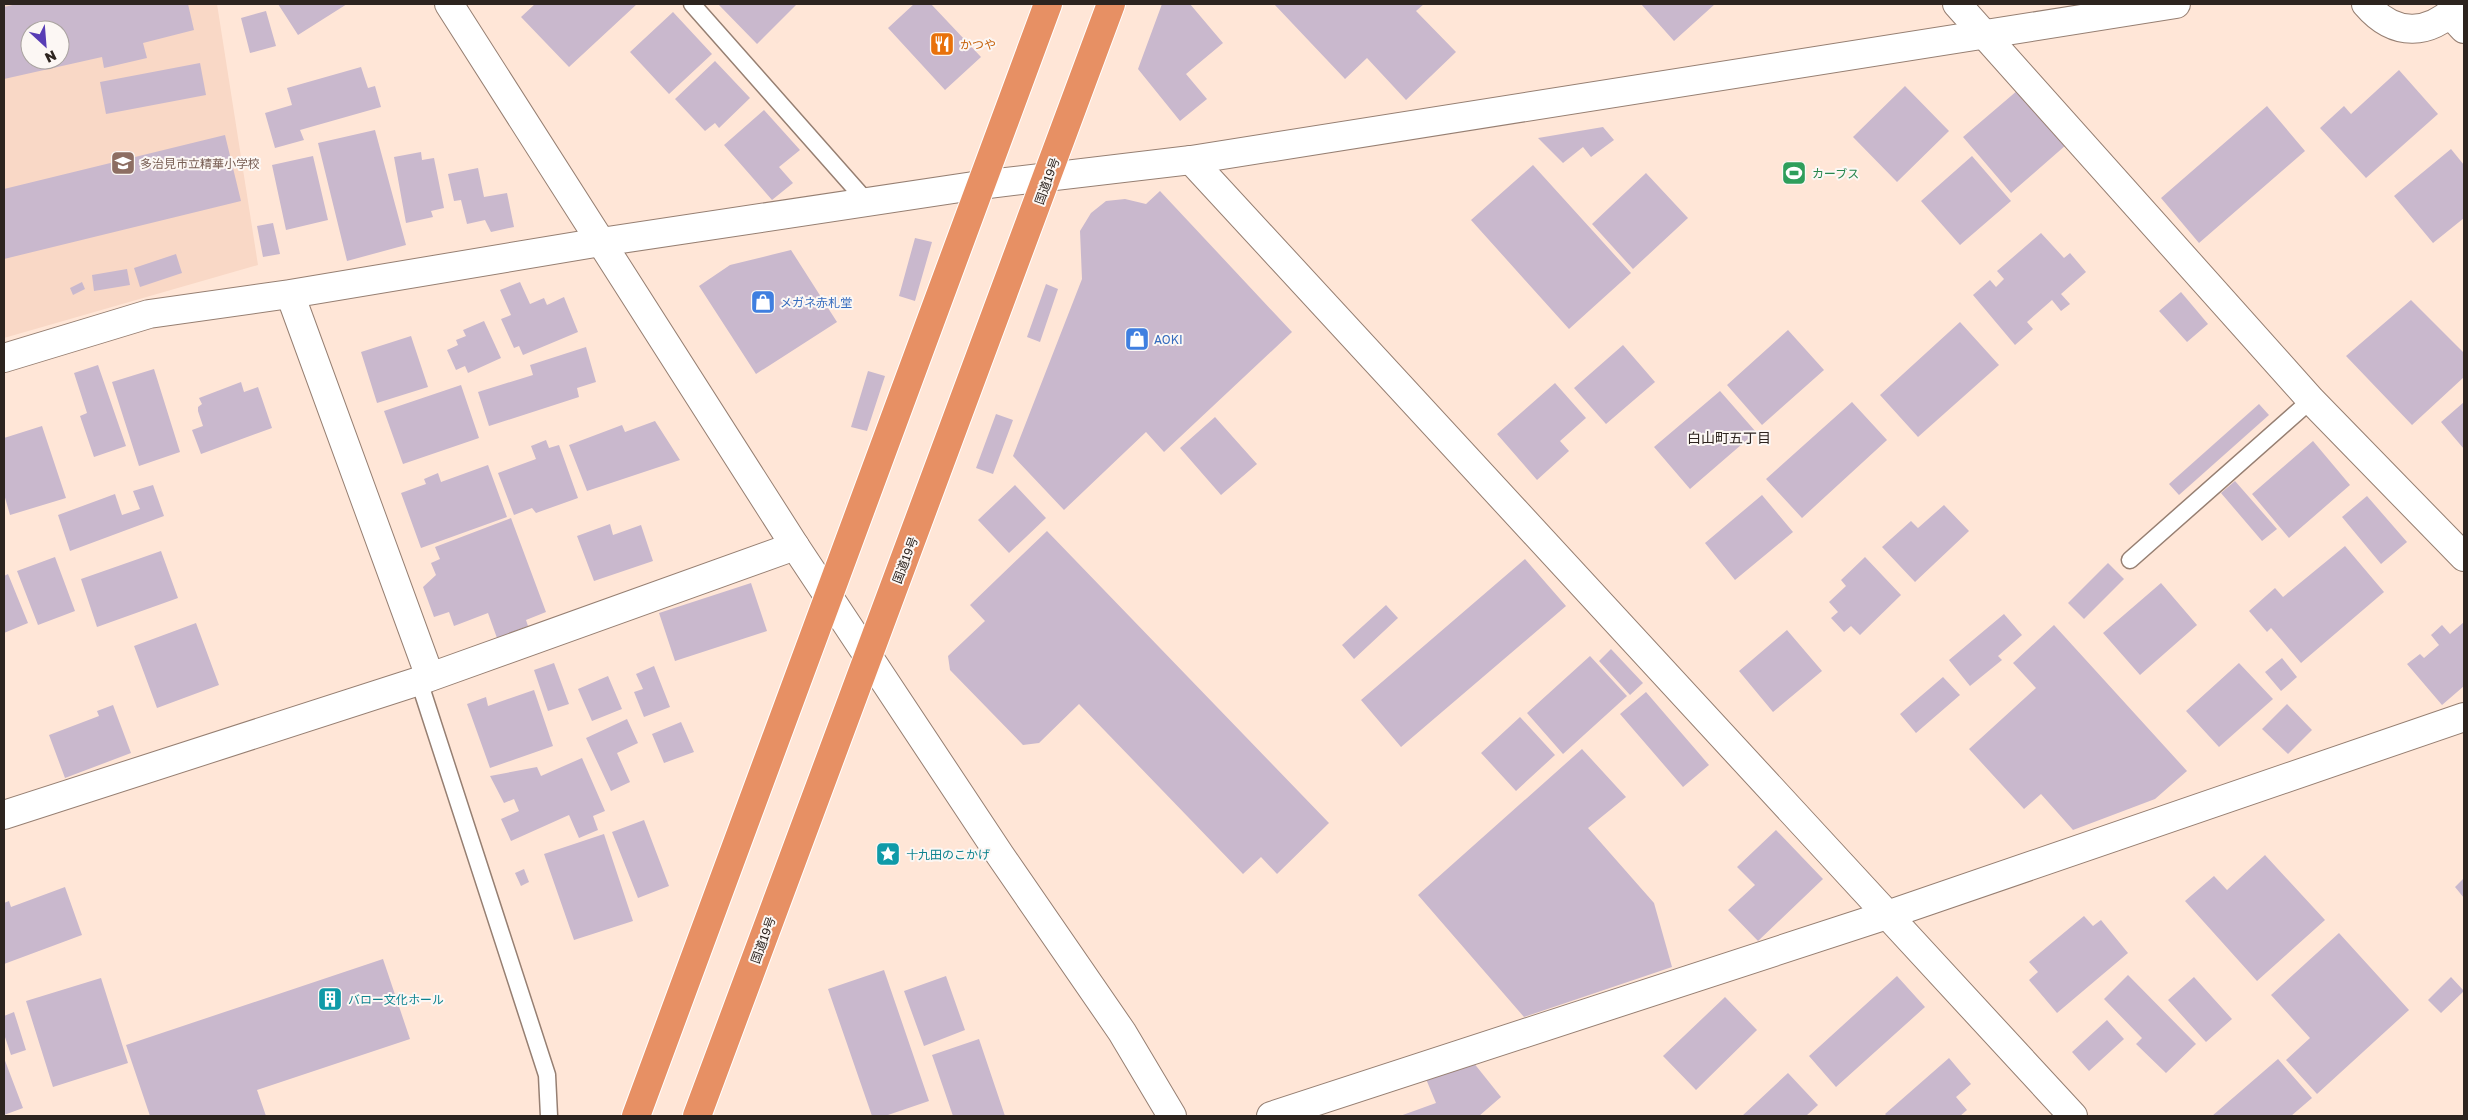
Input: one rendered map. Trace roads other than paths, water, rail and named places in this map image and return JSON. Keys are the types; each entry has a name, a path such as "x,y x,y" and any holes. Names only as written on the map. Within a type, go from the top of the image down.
{"highway":[{"name":"国道19号","path":"697,1116 1112,4"},
{"path":"636,1116 1044,7"}],"street":[{"path":"449,4 828,597 1000,855 1122,1032 1172,1116"},
{"path":"1957,4 2311,400 2464,557"},
{"path":"4,358 149,314 290,294 601,242 980,185 1191,160 2176,4"},
{"path":"2366,4 2376,16 2392,25 2411,29 2430,26 2458,16"},
{"path":"1191,160 2072,1116"},
{"path":"290,294 424,679"},
{"path":"4,816 424,679 795,546"},
{"path":"1271,1116 1887,915 2464,717"}],"lane":[{"path":"692,4 868,203"},
{"path":"2130,560 2311,400"},
{"path":"424,679 547,1075 549,1116"}],"place":[{"name":"かつや","path":"942,44"},
{"name":"多治見市立精華小学校","path":"123,163"},
{"name":"カーブス","path":"1794,173"},
{"name":"メガネ赤札堂","path":"763,302"},
{"name":"AOKI","path":"1137,339"},
{"name":"十九田のこかげ","path":"888,854"},
{"name":"バロー文化ホール","path":"330,999"}],"district":[{"name":"白山町五丁目","path":"1729,437"}]}
